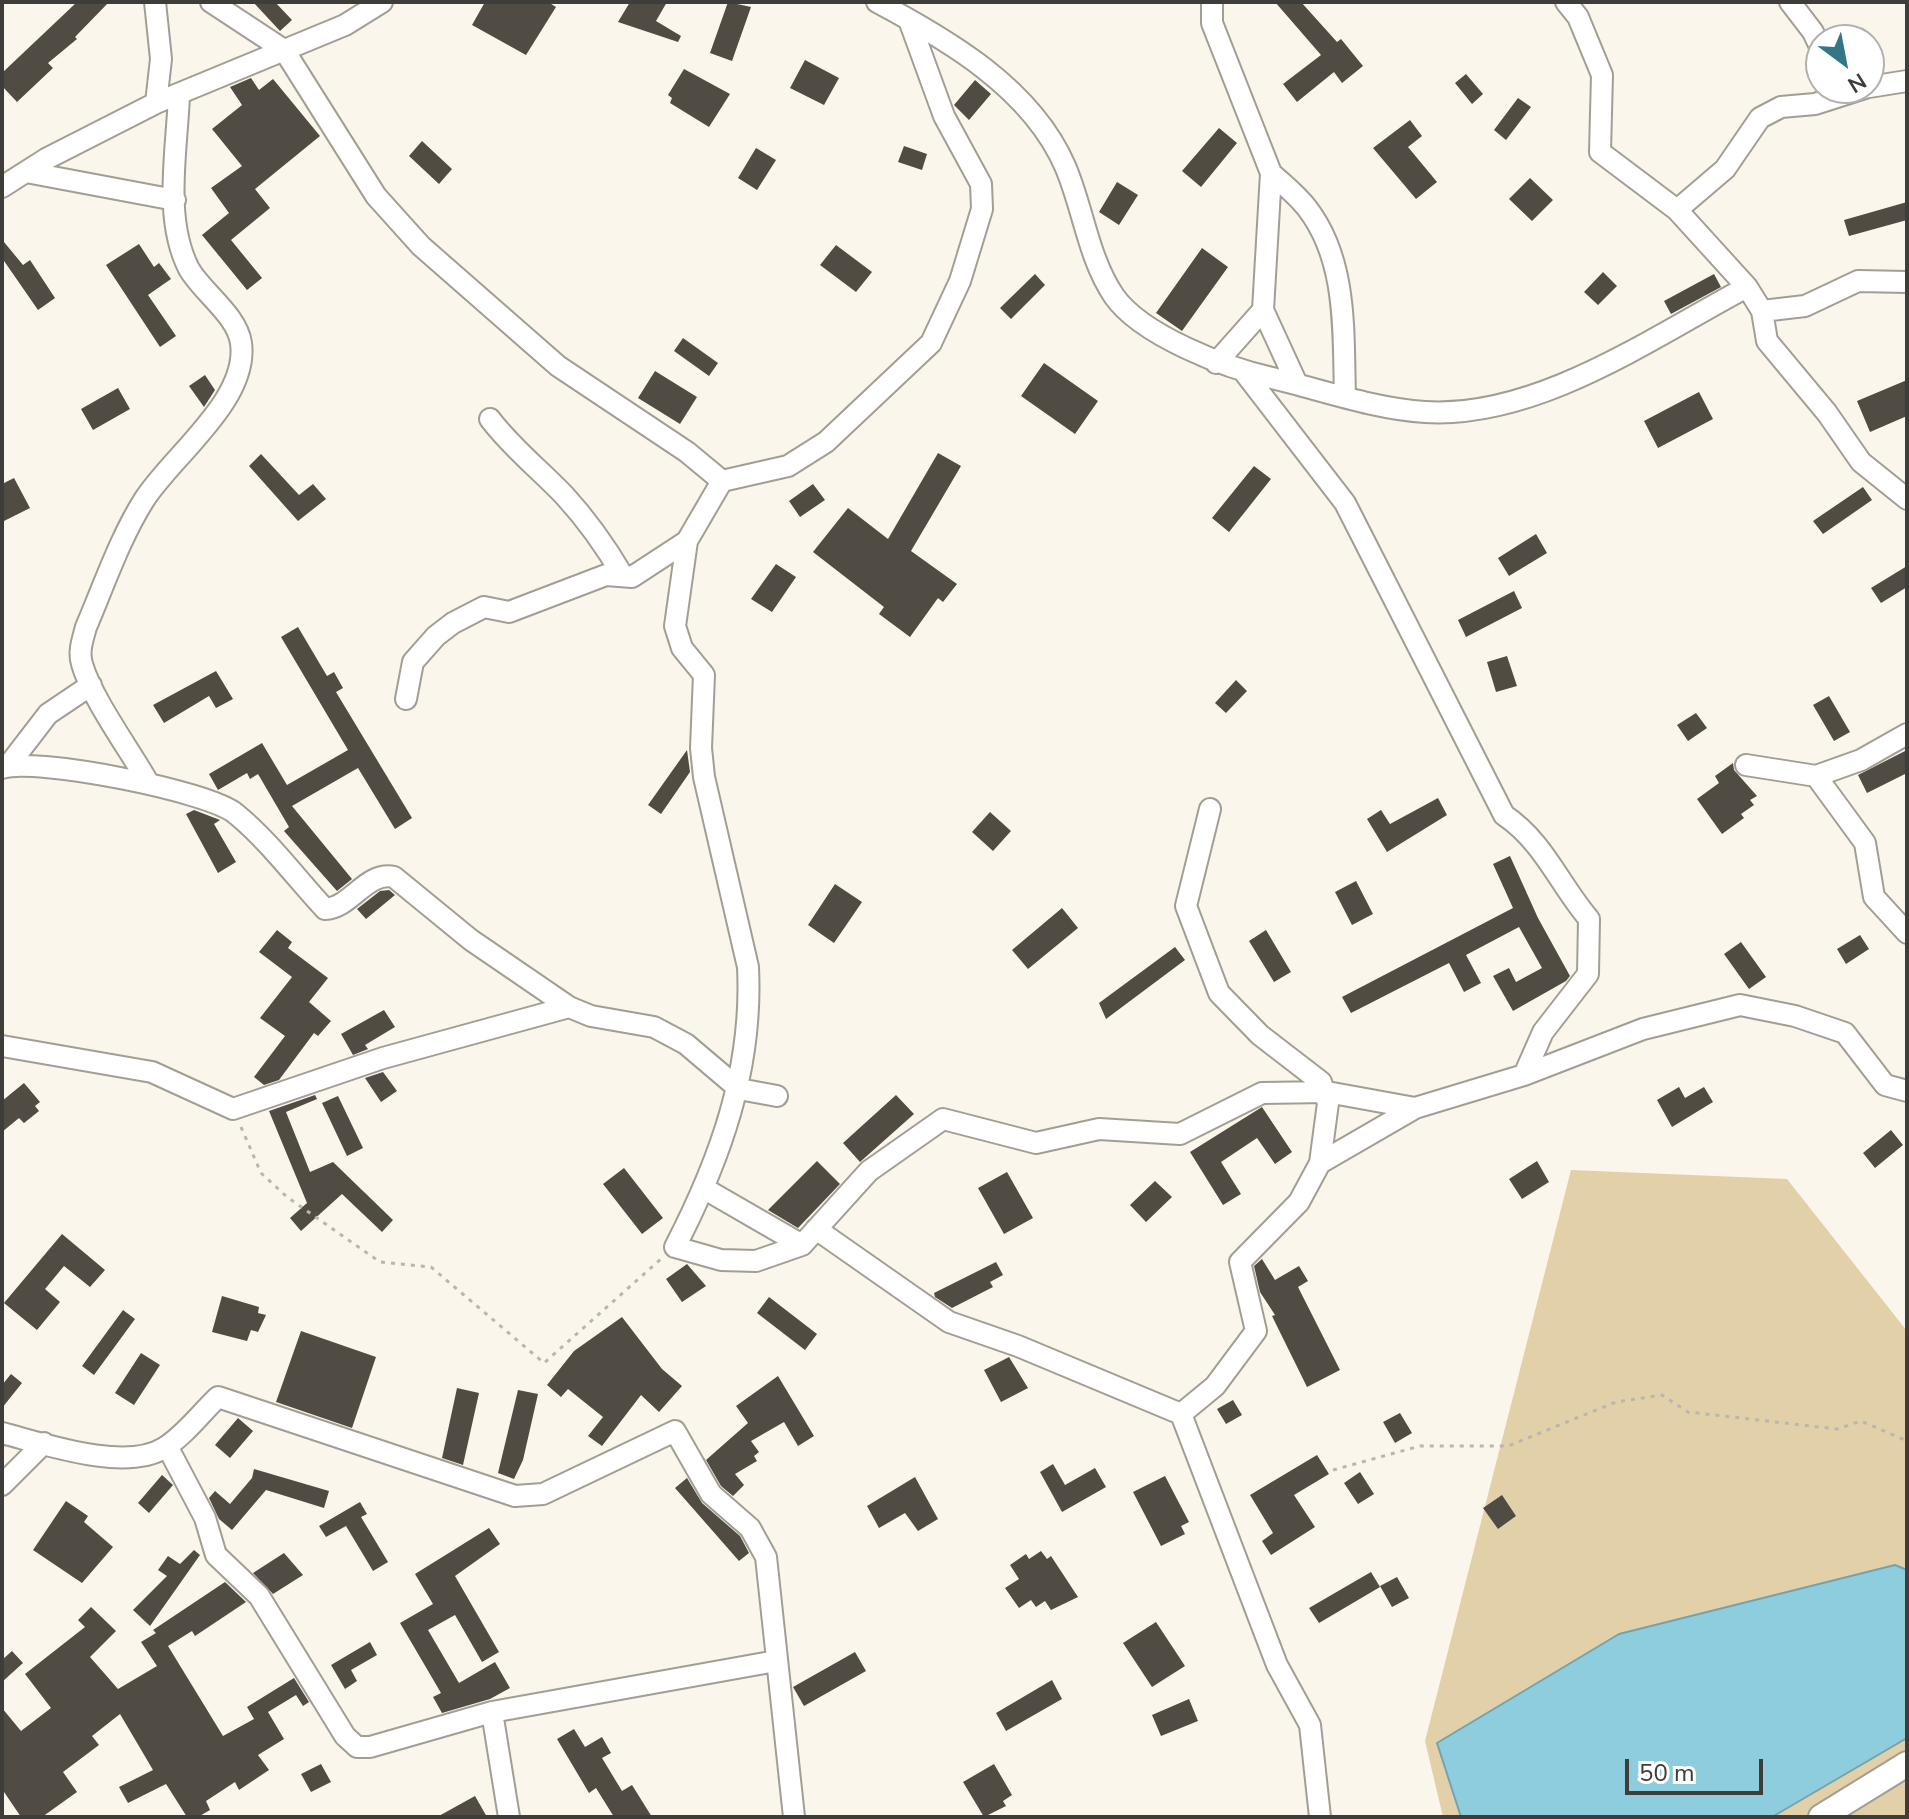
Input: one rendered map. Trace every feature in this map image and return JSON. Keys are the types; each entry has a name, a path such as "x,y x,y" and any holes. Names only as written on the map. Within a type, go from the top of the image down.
{"street":[{"path":"155,2 161,59 156,103"},
{"path":"2,187 156,103 345,25 382,2"},
{"path":"877,2 952,44 1031,112 1049,136 1065,166 1104,280 1115,298 1131,315 1216,363 1422,412 1458,413 1527,400 1747,287"},
{"path":"1212,2 1212,23 1271,173 1263,310 1297,384"},
{"path":"1566,2 1578,17 1602,75 1600,152 1677,210 1747,287 1762,311 1767,341 1827,413 1861,462 1907,499"},
{"path":"1790,2 1807,24"},
{"path":"226,6 284,50 376,196 421,246 558,366 687,452 722,481"},
{"path":"909,20 944,116 981,184 982,209 960,281 931,343 826,442 788,466 722,481 687,541 675,626 682,648 704,675 701,748 704,777 748,967 745,1055 739,1089 705,1189 675,1247 721,1260 756,1261 802,1245 869,1171 943,1119 1036,1143 1087,1130 1180,1134 1262,1093 1327,1092 1415,1108"},
{"path":"1885,84 1907,81"},
{"path":"149,784 91,685 81,662 86,627 146,497 216,413 235,380 241,360 241,341 236,330 191,272 179,247 175,200 179,95"},
{"path":"1677,210 1725,169 1760,118 1781,107 1815,104"},
{"path":"26,172 175,200"},
{"path":"1271,173 1307,207 1322,232 1338,277 1343,320 1345,396"},
{"path":"1762,311 1805,306 1858,281 1907,282"},
{"path":"1216,363 1263,310"},
{"path":"1244,372 1345,503 1504,815 1522,827 1552,862 1568,894 1589,919 1588,974 1543,1032 1524,1075"},
{"path":"490,419 509,444 563,495 604,544 623,576"},
{"path":"406,699 413,662 436,636 453,623 484,607 509,612 593,580 632,577 687,541"},
{"path":"5,767 48,714 91,685"},
{"path":"1746,765 1816,776 1861,760 1907,734"},
{"path":"5,767 26,765 149,784 236,813 325,909 335,908 377,878 394,877 471,940 569,1007 591,1016 654,1027 686,1044 739,1089 777,1096"},
{"path":"1816,776 1865,843 1874,897 1907,933"},
{"path":"1181,1414 1215,1386 1256,1331 1240,1262 1299,1202 1320,1163 1327,1092 1321,1082 1260,1035 1219,993 1186,906 1210,809"},
{"path":"1320,1163 1415,1108 1524,1075 1643,1029 1740,1005 1795,1016 1845,1033 1885,1085 1907,1091"},
{"path":"2,1046 152,1072 233,1109 383,1058 569,1007"},
{"path":"705,1189 802,1245"},
{"path":"816,1229 949,1322 1018,1346 1181,1414 1277,1665 1310,1725 1320,1817"},
{"path":"2,1433 125,1459 150,1455 167,1446 218,1397 515,1496 528,1497 543,1494 675,1431 711,1494 761,1543 766,1557 794,1817"},
{"path":"2,1485 44,1443"},
{"path":"167,1446 205,1518 216,1555 259,1596 345,1736 357,1747 370,1747 492,1712 776,1661"},
{"path":"492,1712 509,1817"},
{"path":"1821,1817 1907,1764"}],"path":[{"path":"233,1109 261,1173 287,1197 380,1262 431,1267 544,1363 675,1247"},
{"path":"1333,1470 1420,1446 1508,1446 1544,1428 1616,1402 1662,1395 1688,1412 1837,1429 1861,1421 1907,1441"}],"shaded area":[{"path":"1571,1170 1787,1179 1907,1331 1907,1817 1443,1817 1425,1741"}],"water":[{"path":"1895,1565 1907,1570 1907,1738 1772,1817 1461,1817 1437,1743 1619,1634"}],"building":[{"path":"77,2 109,2 75,37 77,39 48,63 53,68 17,102 2,86 2,73"},
{"path":"253,2 275,2 292,20 280,31"},
{"path":"485,2 548,2 556,7 526,55 472,25"},
{"path":"630,2 667,2 656,21 681,36 678,42 618,22"},
{"path":"728,2 751,7 732,61 710,53"},
{"path":"1275,2 1301,2 1337,42 1341,39 1363,66 1342,83 1334,72 1297,102 1283,84 1321,55"},
{"path":"805,60 839,78 824,105 790,88"},
{"path":"684,69 730,94 709,127 670,103 672,98 668,95"},
{"path":"1466,74 1483,94 1472,104 1455,83"},
{"path":"251,78 259,90 273,79 320,136 255,189 270,208 231,240 262,278 247,290 202,235 229,213 211,188 242,166 212,129 242,105 230,87"},
{"path":"975,80 991,94 969,120 954,105"},
{"path":"1518,98 1531,107 1506,140 1494,130"},
{"path":"1410,120 1422,136 1408,147 1437,182 1416,199 1373,148"},
{"path":"1219,128 1237,143 1201,187 1182,171"},
{"path":"422,141 452,169 439,184 409,156"},
{"path":"904,146 927,154 922,170 898,162"},
{"path":"756,148 776,160 757,190 738,178"},
{"path":"1530,178 1553,200 1532,221 1509,199"},
{"path":"1117,182 1138,195 1119,225 1099,212"},
{"path":"1907,202 1907,220 1849,236 1844,220"},
{"path":"4,242 23,265 30,260 55,298 38,310 2,258"},
{"path":"139,244 154,267 159,263 171,279 148,295 176,336 160,347 106,265"},
{"path":"836,245 872,272 856,292 820,265"},
{"path":"1202,248 1228,267 1182,331 1156,313"},
{"path":"1603,272 1617,286 1598,305 1584,292"},
{"path":"1035,274 1045,285 1011,319 1000,308"},
{"path":"1714,274 1721,287 1671,314 1664,301"},
{"path":"683,338 718,363 709,376 674,351"},
{"path":"1044,363 1098,401 1075,434 1021,396"},
{"path":"655,371 697,397 680,424 638,398"},
{"path":"205,375 215,390 204,407 189,386"},
{"path":"1907,380 1907,416 1870,432 1857,401"},
{"path":"118,388 130,409 93,430 81,409"},
{"path":"1699,392 1713,419 1658,448 1644,421"},
{"path":"938,453 961,466 911,551 957,584 943,602 938,598 910,637 879,614 884,607 813,552 848,508 888,539"},
{"path":"261,454 299,495 313,484 326,499 298,521 249,466"},
{"path":"1254,466 1271,479 1229,532 1212,518"},
{"path":"14,478 30,508 2,522 2,484"},
{"path":"813,484 825,500 800,517 789,501"},
{"path":"1863,487 1872,500 1823,534 1813,521"},
{"path":"1536,534 1547,553 1509,576 1498,558"},
{"path":"776,564 796,577 772,612 751,599"},
{"path":"1907,566 1907,587 1881,603 1871,588"},
{"path":"1514,591 1522,608 1466,637 1458,620"},
{"path":"298,627 327,676 334,672 343,688 336,692 412,818 395,829 358,768 292,806 352,879 337,891 284,831 289,827 258,774 250,779 247,773 218,790 209,774 262,743 287,785 348,750 281,637"},
{"path":"1507,656 1517,686 1496,692 1487,662"},
{"path":"216,671 233,699 216,708 209,696 164,723 153,705"},
{"path":"1236,680 1247,691 1226,713 1215,703"},
{"path":"1829,696 1850,732 1834,741 1813,705"},
{"path":"1696,713 1707,728 1688,741 1677,725"},
{"path":"687,750 690,772 661,814 648,805"},
{"path":"1907,750 1907,773 1867,793 1858,775"},
{"path":"1733,763 1734,770 1757,796 1750,800 1754,805 1741,814 1744,818 1722,834 1697,799 1719,783 1715,776"},
{"path":"1438,798 1447,815 1387,852 1367,819 1381,810 1390,824"},
{"path":"194,810 220,820 214,824 236,862 218,873 186,814"},
{"path":"990,812 1011,831 993,851 972,832"},
{"path":"1510,856 1538,918 1570,976 1566,981 1513,1011 1493,976 1509,968 1516,982 1542,968 1519,927 1466,955 1481,983 1464,992 1449,963 1351,1013 1342,997 1513,908 1493,864"},
{"path":"1356,881 1373,914 1352,925 1335,892"},
{"path":"835,884 862,902 834,943 808,925"},
{"path":"389,890 395,895 366,919 357,909 380,891"},
{"path":"1062,908 1078,928 1028,969 1012,950"},
{"path":"277,930 292,942 288,948 328,978 309,1002 331,1021 318,1036 314,1033 279,1080 264,1085 254,1077 285,1036 260,1018 292,977 259,952"},
{"path":"1266,930 1291,972 1274,982 1249,941"},
{"path":"1860,935 1869,949 1846,964 1837,949"},
{"path":"1741,942 1766,977 1749,989 1724,954"},
{"path":"1175,947 1185,960 1106,1019 1099,1003"},
{"path":"384,1010 395,1027 365,1045 368,1049 353,1055 341,1034"},
{"path":"383,1072 397,1091 381,1102 365,1078"},
{"path":"24,1083 40,1102 35,1106 39,1111 24,1123 19,1118 2,1132 2,1101"},
{"path":"1679,1087 1685,1098 1704,1087 1713,1102 1672,1127 1657,1100"},
{"path":"315,1095 317,1099 286,1112 310,1172 333,1162 393,1220 382,1232 342,1194 301,1231 290,1218 307,1203 269,1111"},
{"path":"896,1095 914,1114 860,1162 843,1143"},
{"path":"338,1096 363,1148 347,1156 322,1103"},
{"path":"1262,1107 1292,1152 1275,1164 1257,1138 1221,1162 1241,1194 1223,1205 1190,1152"},
{"path":"1891,1130 1903,1145 1875,1168 1863,1153"},
{"path":"817,1161 840,1184 798,1228 768,1210"},
{"path":"1537,1161 1549,1182 1522,1199 1509,1179"},
{"path":"624,1168 663,1218 642,1234 603,1184"},
{"path":"1007,1172 1033,1218 1004,1234 978,1188"},
{"path":"1155,1181 1172,1197 1146,1222 1130,1205"},
{"path":"62,1234 105,1270 90,1287 64,1266 45,1289 60,1302 37,1330 4,1303"},
{"path":"1262,1259 1275,1280 1299,1266 1308,1281 1298,1287 1340,1370 1307,1387 1272,1316 1275,1315 1260,1292 1254,1266"},
{"path":"996,1262 1003,1275 990,1282 993,1287 952,1308 935,1297 934,1293"},
{"path":"687,1264 706,1286 682,1302 666,1279"},
{"path":"222,1296 259,1307 258,1313 266,1315 258,1332 251,1330 247,1341 212,1332"},
{"path":"769,1297 817,1334 805,1350 757,1313"},
{"path":"123,1310 135,1319 94,1375 82,1366"},
{"path":"622,1317 662,1369 682,1386 659,1412 641,1395 602,1446 588,1436 603,1417 568,1389 561,1397 547,1385 574,1351"},
{"path":"301,1331 376,1357 352,1428 276,1402"},
{"path":"141,1353 160,1365 134,1405 115,1393"},
{"path":"1009,1357 1028,1388 1001,1402 984,1370"},
{"path":"11,1374 22,1383 2,1408 2,1385"},
{"path":"778,1376 814,1436 798,1446 784,1422 751,1441 759,1452 754,1456 757,1461 735,1474 744,1485 733,1496 721,1486 706,1460 748,1423 736,1406"},
{"path":"457,1388 479,1393 463,1465 442,1458"},
{"path":"518,1390 538,1394 523,1460 514,1479 498,1473"},
{"path":"1233,1400 1242,1415 1226,1424 1217,1409"},
{"path":"1400,1413 1412,1433 1395,1443 1383,1422"},
{"path":"238,1418 253,1431 230,1458 215,1445"},
{"path":"1317,1455 1329,1474 1294,1495 1315,1527 1271,1555 1262,1541 1273,1533 1250,1495"},
{"path":"1053,1464 1065,1485 1095,1468 1106,1487 1062,1512 1040,1472"},
{"path":"254,1469 329,1491 324,1508 266,1490 232,1530 219,1519 209,1498 215,1491 230,1504 252,1478"},
{"path":"1360,1472 1374,1494 1358,1504 1344,1483"},
{"path":"162,1475 173,1485 149,1513 138,1503"},
{"path":"1165,1476 1189,1522 1181,1526 1185,1534 1161,1546 1133,1492"},
{"path":"915,1477 938,1519 918,1531 905,1513 879,1528 867,1506"},
{"path":"687,1478 702,1503 740,1536 749,1553 739,1561 675,1488"},
{"path":"1502,1495 1516,1516 1498,1529 1483,1508"},
{"path":"66,1501 88,1516 84,1522 113,1547 82,1583 33,1550"},
{"path":"360,1502 367,1514 361,1517 388,1562 373,1571 346,1526 326,1537 319,1526"},
{"path":"489,1528 500,1544 455,1576 499,1652 482,1662 455,1615 428,1630 459,1683 495,1662 510,1688 490,1699 442,1713 433,1697 441,1693 400,1623 433,1604 415,1574"},
{"path":"194,1550 200,1555 150,1626 133,1610 167,1576 158,1570 168,1556 180,1564"},
{"path":"1041,1551 1047,1559 1051,1556 1078,1597 1051,1610 1045,1601 1036,1607 1031,1600 1019,1608 1005,1588 1019,1579 1010,1565 1026,1554 1029,1559"},
{"path":"284,1553 303,1575 273,1594 253,1573"},
{"path":"1371,1572 1380,1587 1319,1623 1309,1608"},
{"path":"1397,1577 1409,1598 1392,1607 1380,1586"},
{"path":"225,1582 246,1602 195,1636 192,1631 168,1646 223,1736 254,1719 247,1707 294,1678 309,1702 303,1706 296,1695 268,1712 284,1739 258,1755 269,1770 239,1790 235,1782 206,1801 210,1810 198,1817 187,1817 166,1784 128,1803 119,1787 153,1770 120,1714 92,1736 99,1745 63,1772 77,1792 42,1817 21,1817 2,1789 2,1708 21,1731 51,1708 25,1674 85,1627 78,1620 91,1607 116,1631 90,1657 118,1689 157,1666 141,1642 156,1633 153,1630"},
{"path":"1156,1622 1185,1666 1152,1687 1123,1643"},
{"path":"370,1642 377,1655 351,1670 357,1681 345,1689 331,1665"},
{"path":"12,1651 23,1663 2,1682 2,1660"},
{"path":"855,1652 866,1671 804,1706 793,1687"},
{"path":"1052,1680 1062,1699 1006,1731 996,1713"},
{"path":"1189,1699 1198,1721 1161,1736 1152,1715"},
{"path":"574,1729 585,1747 602,1737 611,1753 602,1758 622,1791 632,1785 652,1817 614,1817 596,1788 589,1793 557,1739"},
{"path":"321,1764 331,1782 311,1792 301,1774"},
{"path":"994,1764 1012,1795 1003,1801 1006,1806 984,1817 963,1782"},
{"path":"475,1796 487,1817 437,1817"}]}
